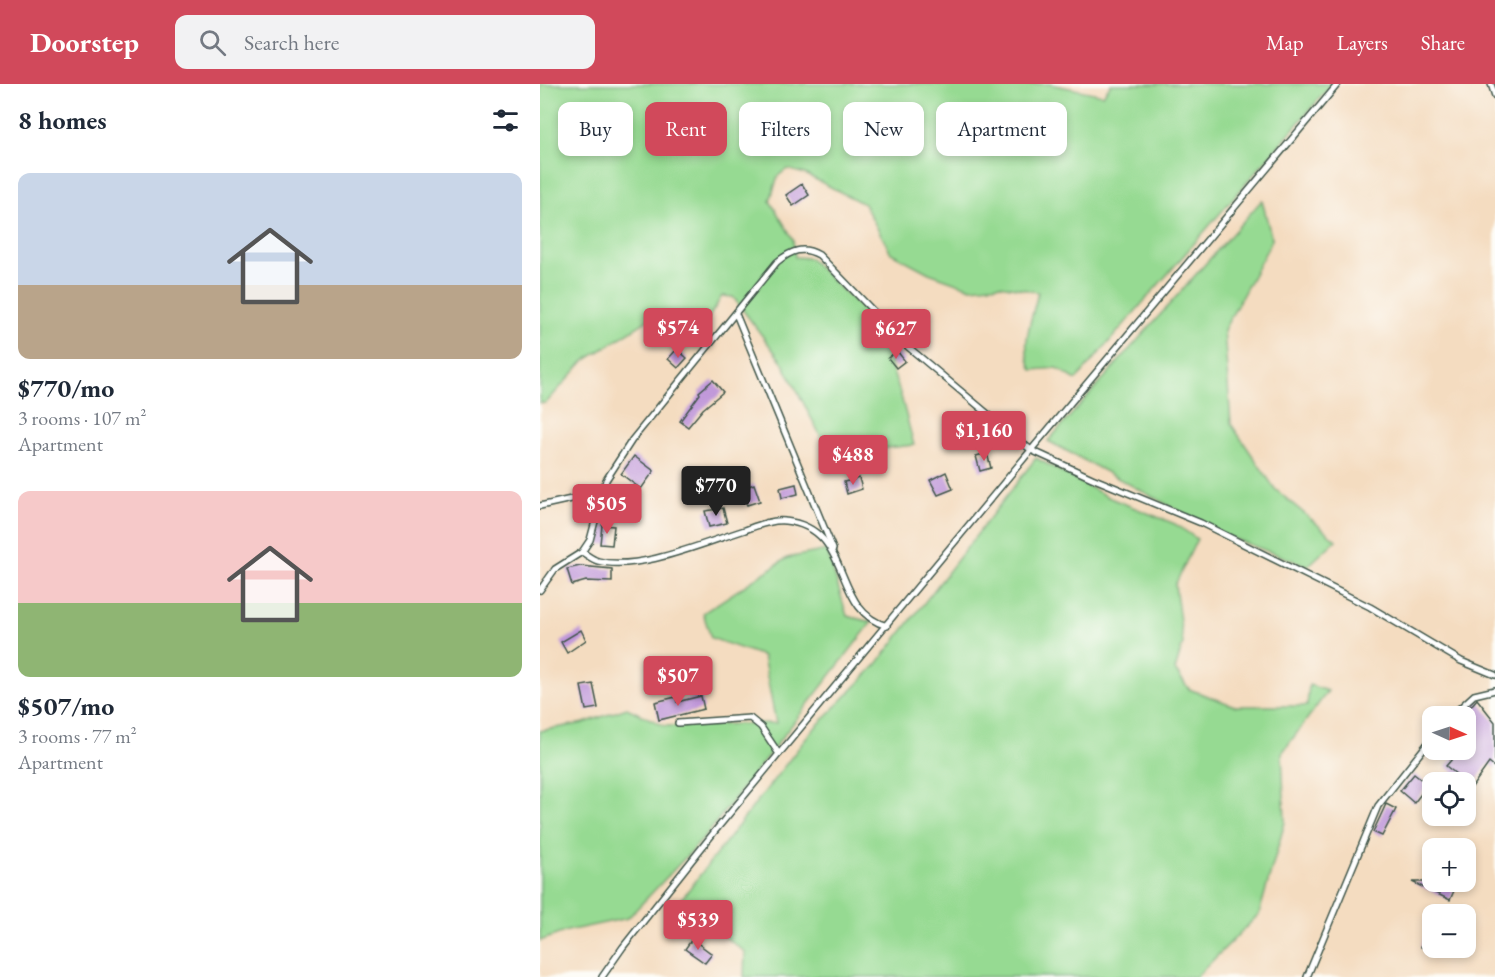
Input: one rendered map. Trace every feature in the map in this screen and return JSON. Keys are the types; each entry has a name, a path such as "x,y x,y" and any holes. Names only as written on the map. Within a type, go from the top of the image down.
{"lane":[{"path":"602,977 622,947 779,754 1338,84"},
{"path":"1491,84 1495,96"},
{"path":"540,590 555,569 582,552 591,540 603,492 614,466 632,440 777,262 789,253 809,250 819,255 907,346 1031,450 1201,523 1371,607 1461,661 1495,675"},
{"path":"736,314 853,600 868,619 887,626"},
{"path":"540,506 603,492"},
{"path":"582,552 597,561 646,560 782,520 805,526 834,552"},
{"path":"1462,706 1474,695 1495,690"},
{"path":"678,723 750,718 761,727 779,754"},
{"path":"1307,977 1378,806 1422,751"}],"green space":[{"path":"540,84 1050,84 1103,95 1111,84 1332,84 1076,380 1057,368 1032,370 1028,360 1027,341 1038,292 1000,285 971,288 929,273 891,253 864,204 805,174 787,169 778,176 770,201 793,239 795,257 809,258 876,322 901,396 914,445 830,454 782,362 733,297 722,296 706,322 678,328 651,318 584,361 546,403 540,403"},
{"path":"1262,200 1272,240 1224,330 1231,424 1275,489 1336,540 1308,566 1226,536 1048,441"},
{"path":"1036,458 1110,498 1175,524 1197,539 1175,585 1183,643 1175,670 1189,689 1235,706 1307,706 1309,685 1328,691 1282,753 1285,822 1259,914 1196,977 744,977 745,952 679,902 811,732 877,664"},
{"path":"827,550 847,616 872,622 703,839 628,918 567,931 540,941 540,731 584,723 627,708 665,726 776,723 763,656 711,638 703,613 787,558"}],"building":[{"path":"802,184 809,195 793,206 786,195"},
{"path":"677,349 687,358 678,368 668,359"},
{"path":"897,351 905,361 896,368 888,358"},
{"path":"713,380 723,392 703,409 688,427 680,421 700,394 699,392"},
{"path":"987,453 991,468 980,471 976,456"},
{"path":"634,456 654,471 641,489 621,474"},
{"path":"946,472 953,489 938,495 930,480"},
{"path":"859,478 862,489 847,494 844,482"},
{"path":"754,484 760,501 747,505 741,489"},
{"path":"796,484 798,494 782,498 780,488"},
{"path":"723,508 727,523 709,527 705,511"},
{"path":"602,525 614,526 612,545 600,544"},
{"path":"580,566 612,569 612,582 586,581 572,585 567,569"},
{"path":"581,630 586,640 567,653 561,642"},
{"path":"593,684 598,708 586,710 581,686"},
{"path":"701,696 704,709 659,720 655,702 676,697 677,702"},
{"path":"1477,699 1495,722 1495,768 1489,763 1476,781 1476,772 1453,772 1446,766 1451,760 1476,760 1476,706 1471,706"},
{"path":"1414,774 1422,780 1422,793 1414,803 1400,791"},
{"path":"1386,804 1396,809 1382,836 1373,832"},
{"path":"1412,882 1422,882 1422,887"},
{"path":"1433,892 1453,892 1450,900"},
{"path":"692,939 712,954 705,963 685,949"}]}
